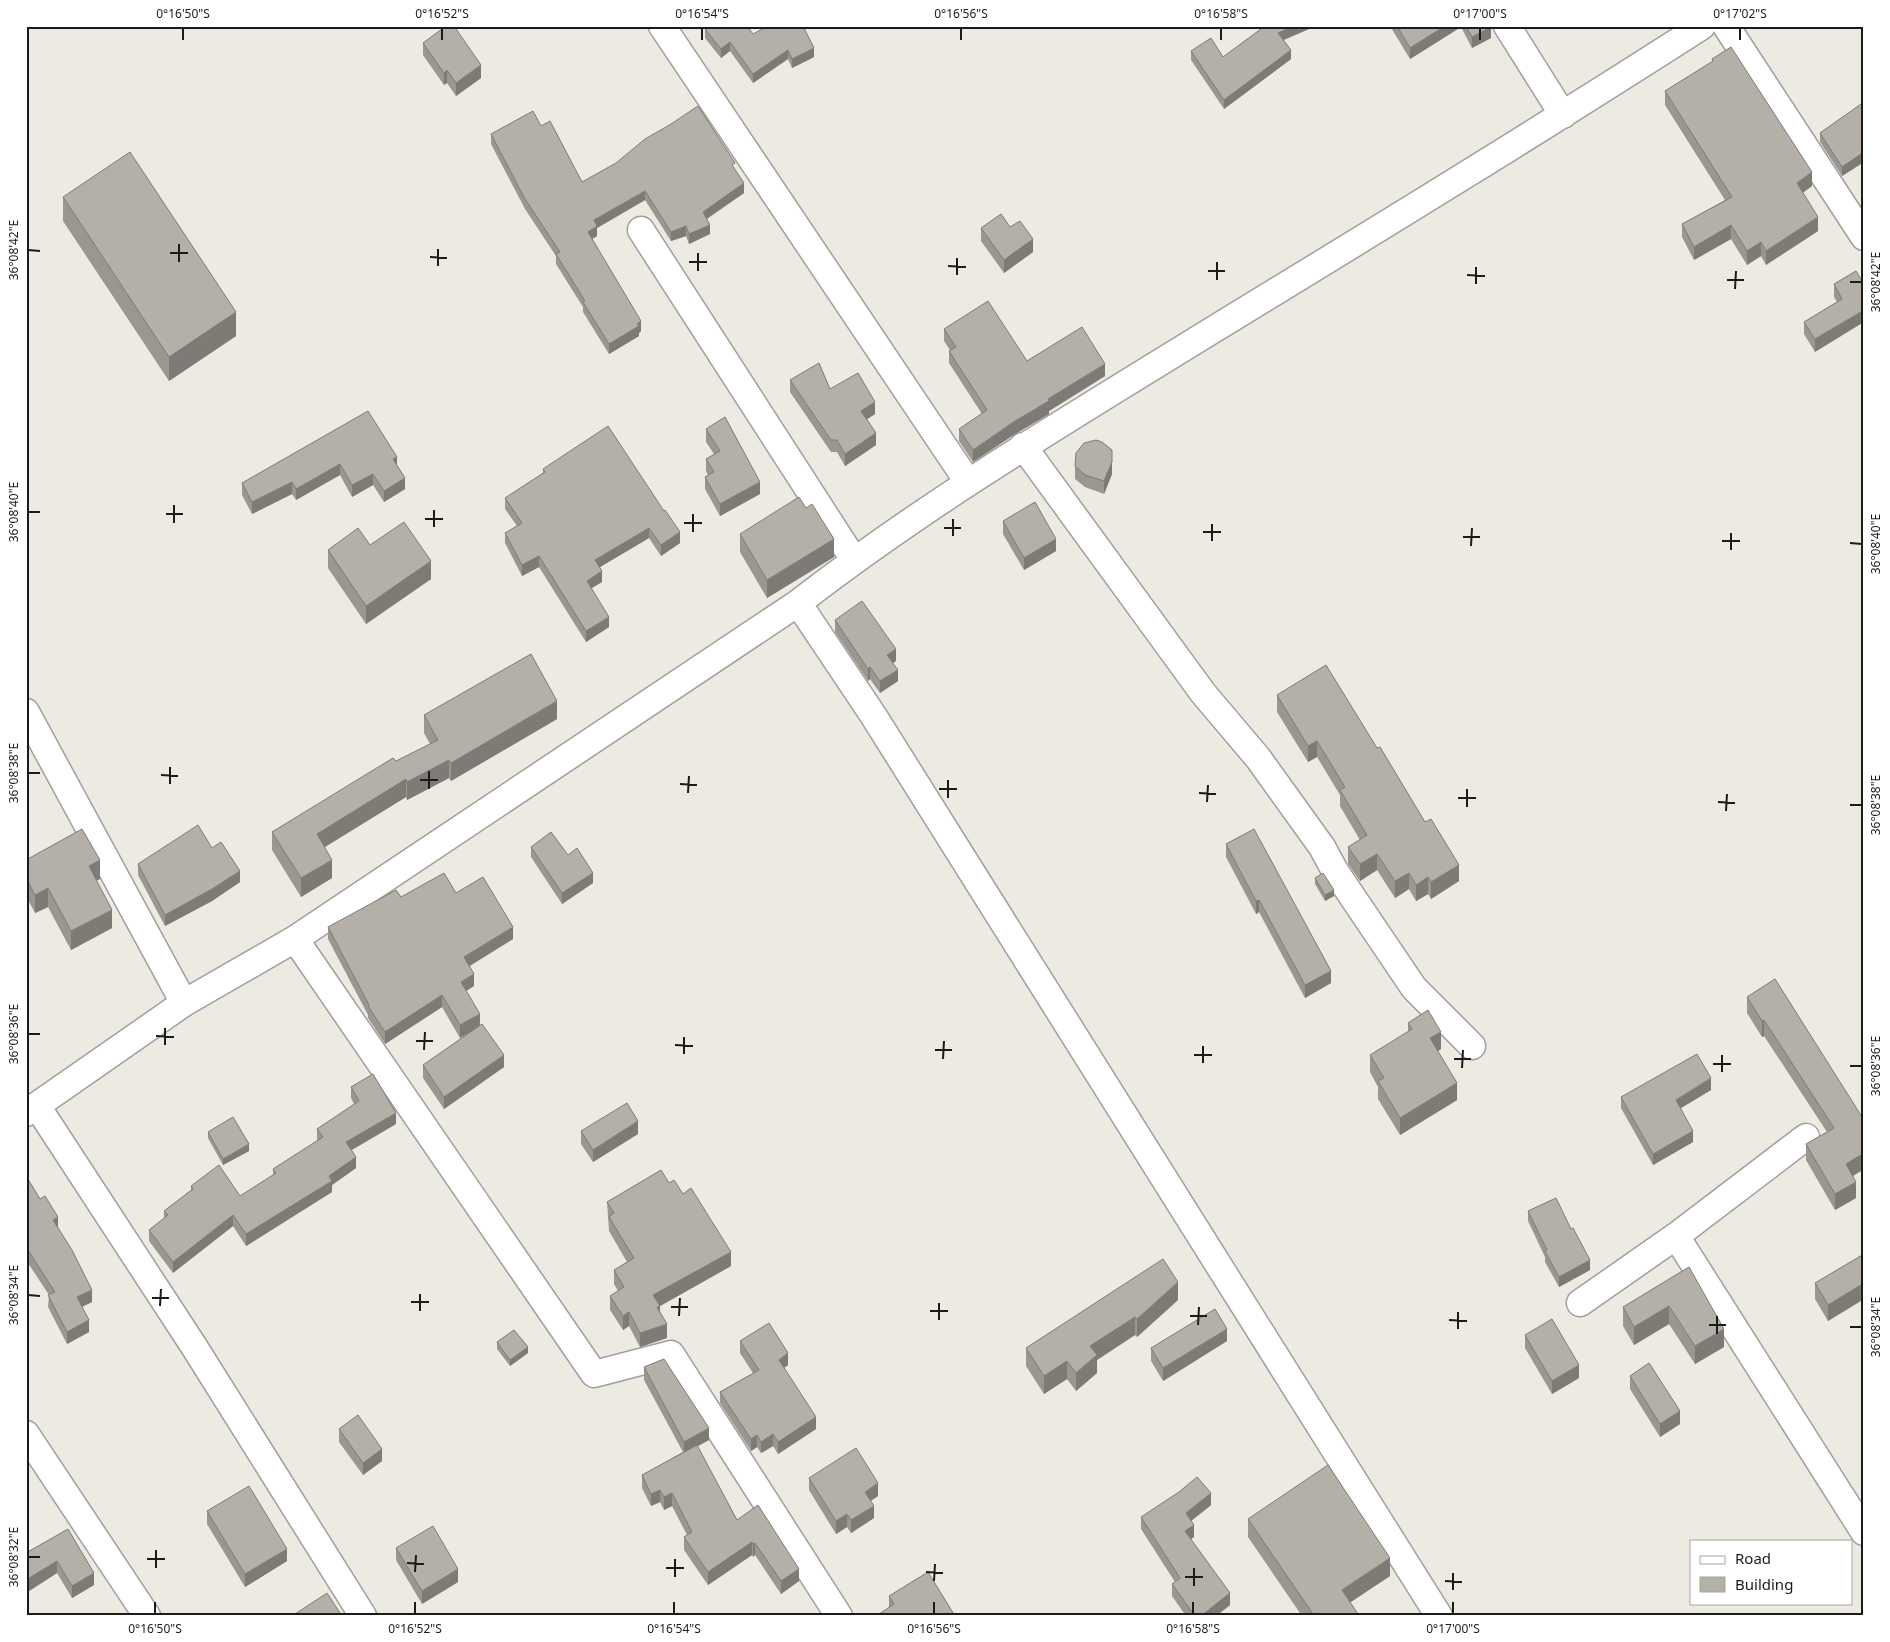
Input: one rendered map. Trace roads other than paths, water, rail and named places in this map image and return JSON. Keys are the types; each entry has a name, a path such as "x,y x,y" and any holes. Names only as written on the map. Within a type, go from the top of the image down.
{"street":[{"path":"662,26 968,482"},
{"path":"1507,26 1563,115"},
{"path":"363,1616 196,1348 31,1110 184,1003 295,939 798,603 854,560 1023,446 1563,115 1702,26"},
{"path":"1726,26 1864,237"},
{"path":"641,230 854,560"},
{"path":"1023,446 1203,693 1264,766 1322,847 1340,878 1414,988 1472,1046"},
{"path":"798,603 884,731 1439,1616"},
{"path":"26,712 184,1003"},
{"path":"295,939 594,1374 671,1354 839,1616"},
{"path":"1580,1303 1676,1236 1806,1137"},
{"path":"1676,1236 1864,1532"},
{"path":"26,1434 148,1616"}]}
